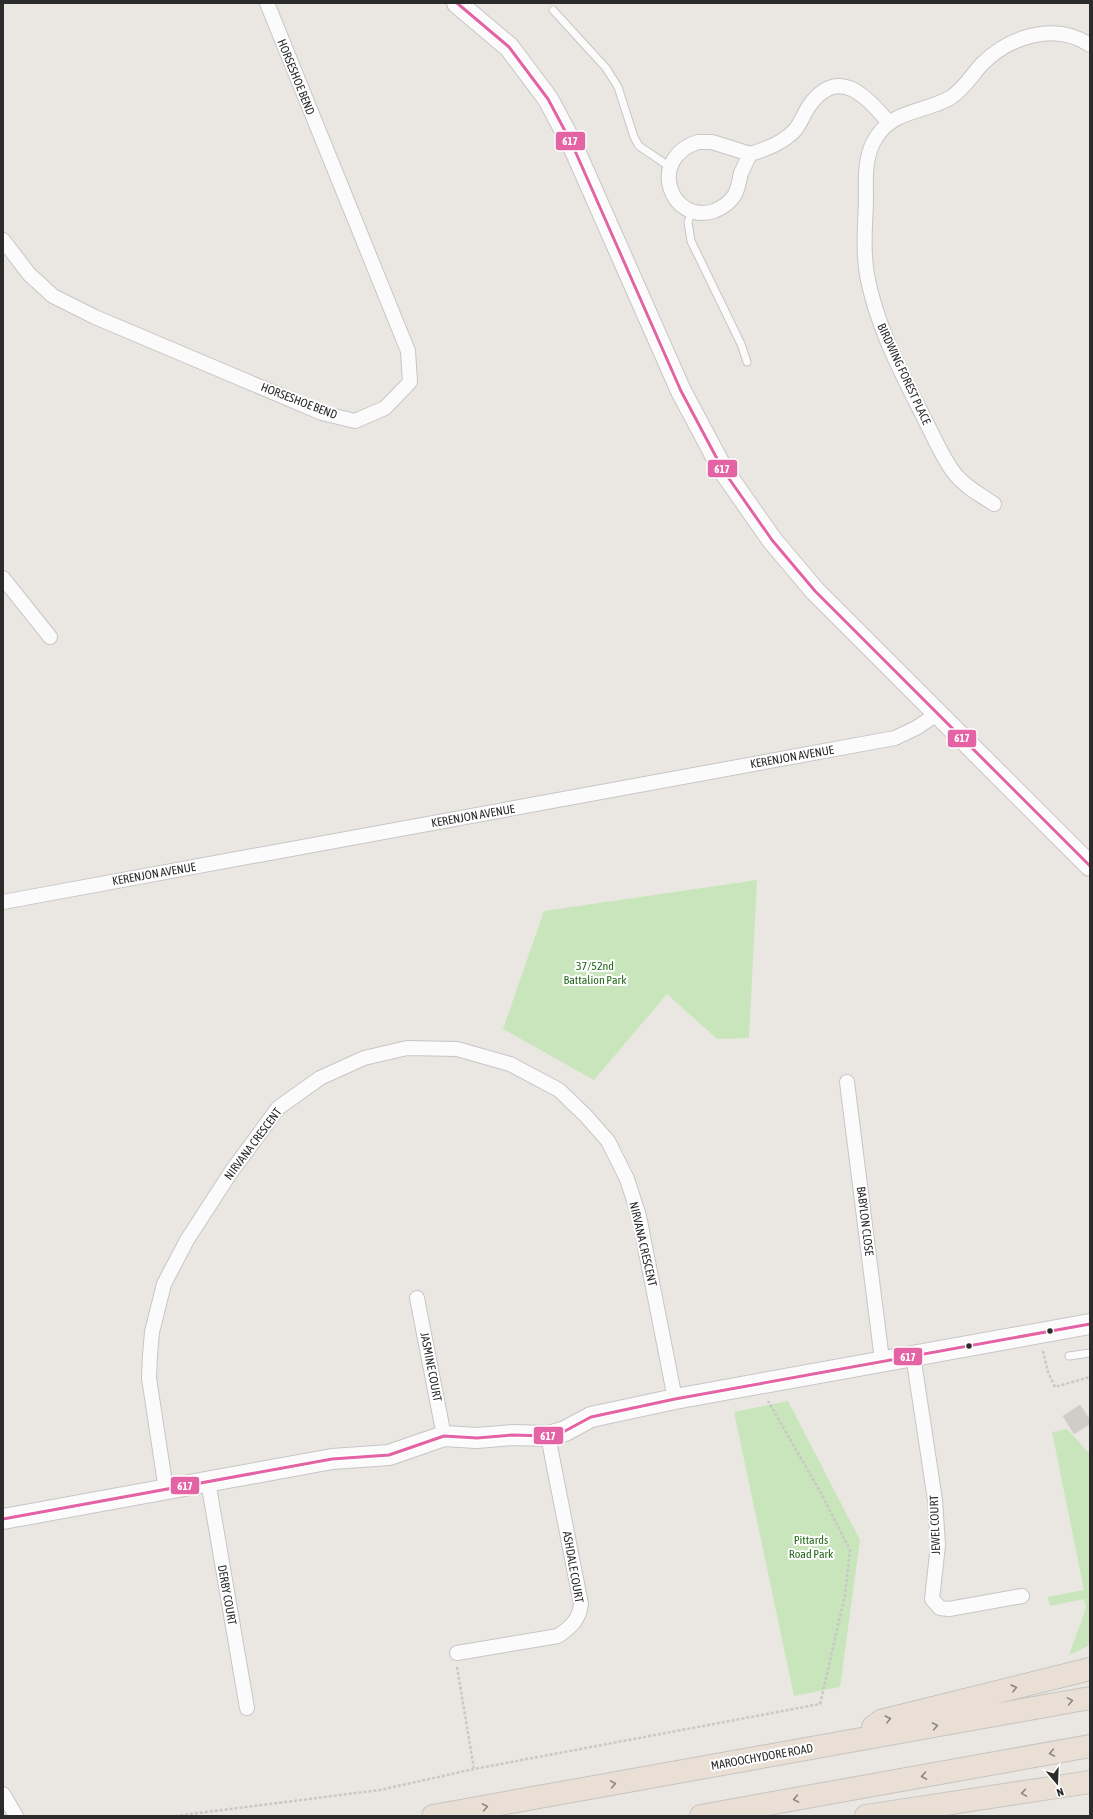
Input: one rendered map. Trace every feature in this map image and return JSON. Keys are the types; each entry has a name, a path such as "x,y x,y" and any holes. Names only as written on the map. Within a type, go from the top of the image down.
{"highway":[{"path":"856,1740 881,1721 1090,1669"},
{"name":"MAROOCHYDORE ROAD","path":"433,1816 1090,1698"},
{"path":"701,1816 1090,1746"},
{"path":"866,1816 1090,1782"}],"street":[{"name":"HORSESHOE BEND","path":"3,240 29,274 54,296 95,317 322,413 355,421 385,408 410,382 408,351 267,3"},
{"path":"457,3 509,47 548,99 572,144 681,390 723,470 772,540 815,591 1090,866"},
{"name":"BIRDWING FOREST PLACE","path":"994,504 972,490 955,474 899,370 884,336 874,306 867,273 865,241 867,164 872,144 880,132 889,123 902,115 937,104 952,96 995,52 1034,34 1056,33 1084,40 1090,45"},
{"path":"750,154 734,196 720,209 710,212 692,211 677,201 671,189 669,179 670,167 673,159 688,145 698,142 712,142 750,154 768,148 783,140 795,130 808,107 826,90 838,87 850,88 862,94 872,102 889,123"},
{"path":"3,578 50,637"},
{"name":"KERENJON AVENUE","path":"3,902 895,738 937,714"},
{"name":"NIRVANA CRESCENT","path":"166,1490 148,1378 152,1332 164,1284 187,1240 231,1172 278,1108 320,1078 364,1058 406,1048 457,1049 510,1064 559,1090 586,1116 608,1141 627,1179 639,1216 675,1399"},
{"name":"BABYLON CLOSE","path":"847,1082 882,1360"},
{"name":"JASMINE COURT","path":"418,1298 444,1436"},
{"path":"3,1519 332,1459 389,1455 444,1436 477,1438 512,1435 548,1436 565,1431 591,1417 675,1399 882,1360 1090,1324"},
{"name":"JEWEL COURT","path":"913,1355 936,1500 938,1545 932,1599 940,1608 949,1609 1022,1596"},
{"name":"ASHDALE COURT","path":"457,1653 558,1636 571,1627 580,1614 581,1604 548,1436"},
{"name":"DERBY COURT","path":"208,1481 247,1708"},
{"path":"3,1794 16,1816"}],"lane":[{"path":"554,10 606,68 618,87 634,137 639,146 670,167"},
{"path":"692,211 688,222 691,241 741,344 747,362"},
{"path":"1069,1356 1090,1353"}],"path":[{"path":"1043,1351 1048,1372 1054,1387 1090,1377"},
{"path":"176,1816 380,1790 474,1769 820,1704 845,1595 850,1550 822,1495 768,1401"},
{"path":"457,1653 457,1676 474,1769"}],"green space":[{"name":"37/52nd Battalion Park","path":"757,880 749,1038 717,1039 667,994 594,1080 503,1029 544,911"},
{"name":"Pittards Road Park","path":"788,1401 860,1540 840,1687 794,1696 734,1412"},
{"path":"1067,1429 1090,1454 1090,1645 1069,1655 1086,1608 1084,1599 1050,1606 1048,1597 1084,1590 1052,1432"}],"building":[{"path":"1080,1405 1090,1420 1090,1424 1074,1434 1063,1416"}],"transit line":[{"name":"617","path":"457,3 509,47 548,99 572,144 681,391 723,470 772,540 815,591 1090,866"},
{"name":"617","path":"3,1519 332,1459 389,1455 444,1436 477,1438 512,1435 548,1436 565,1431 591,1417 675,1399 1090,1324"}]}
